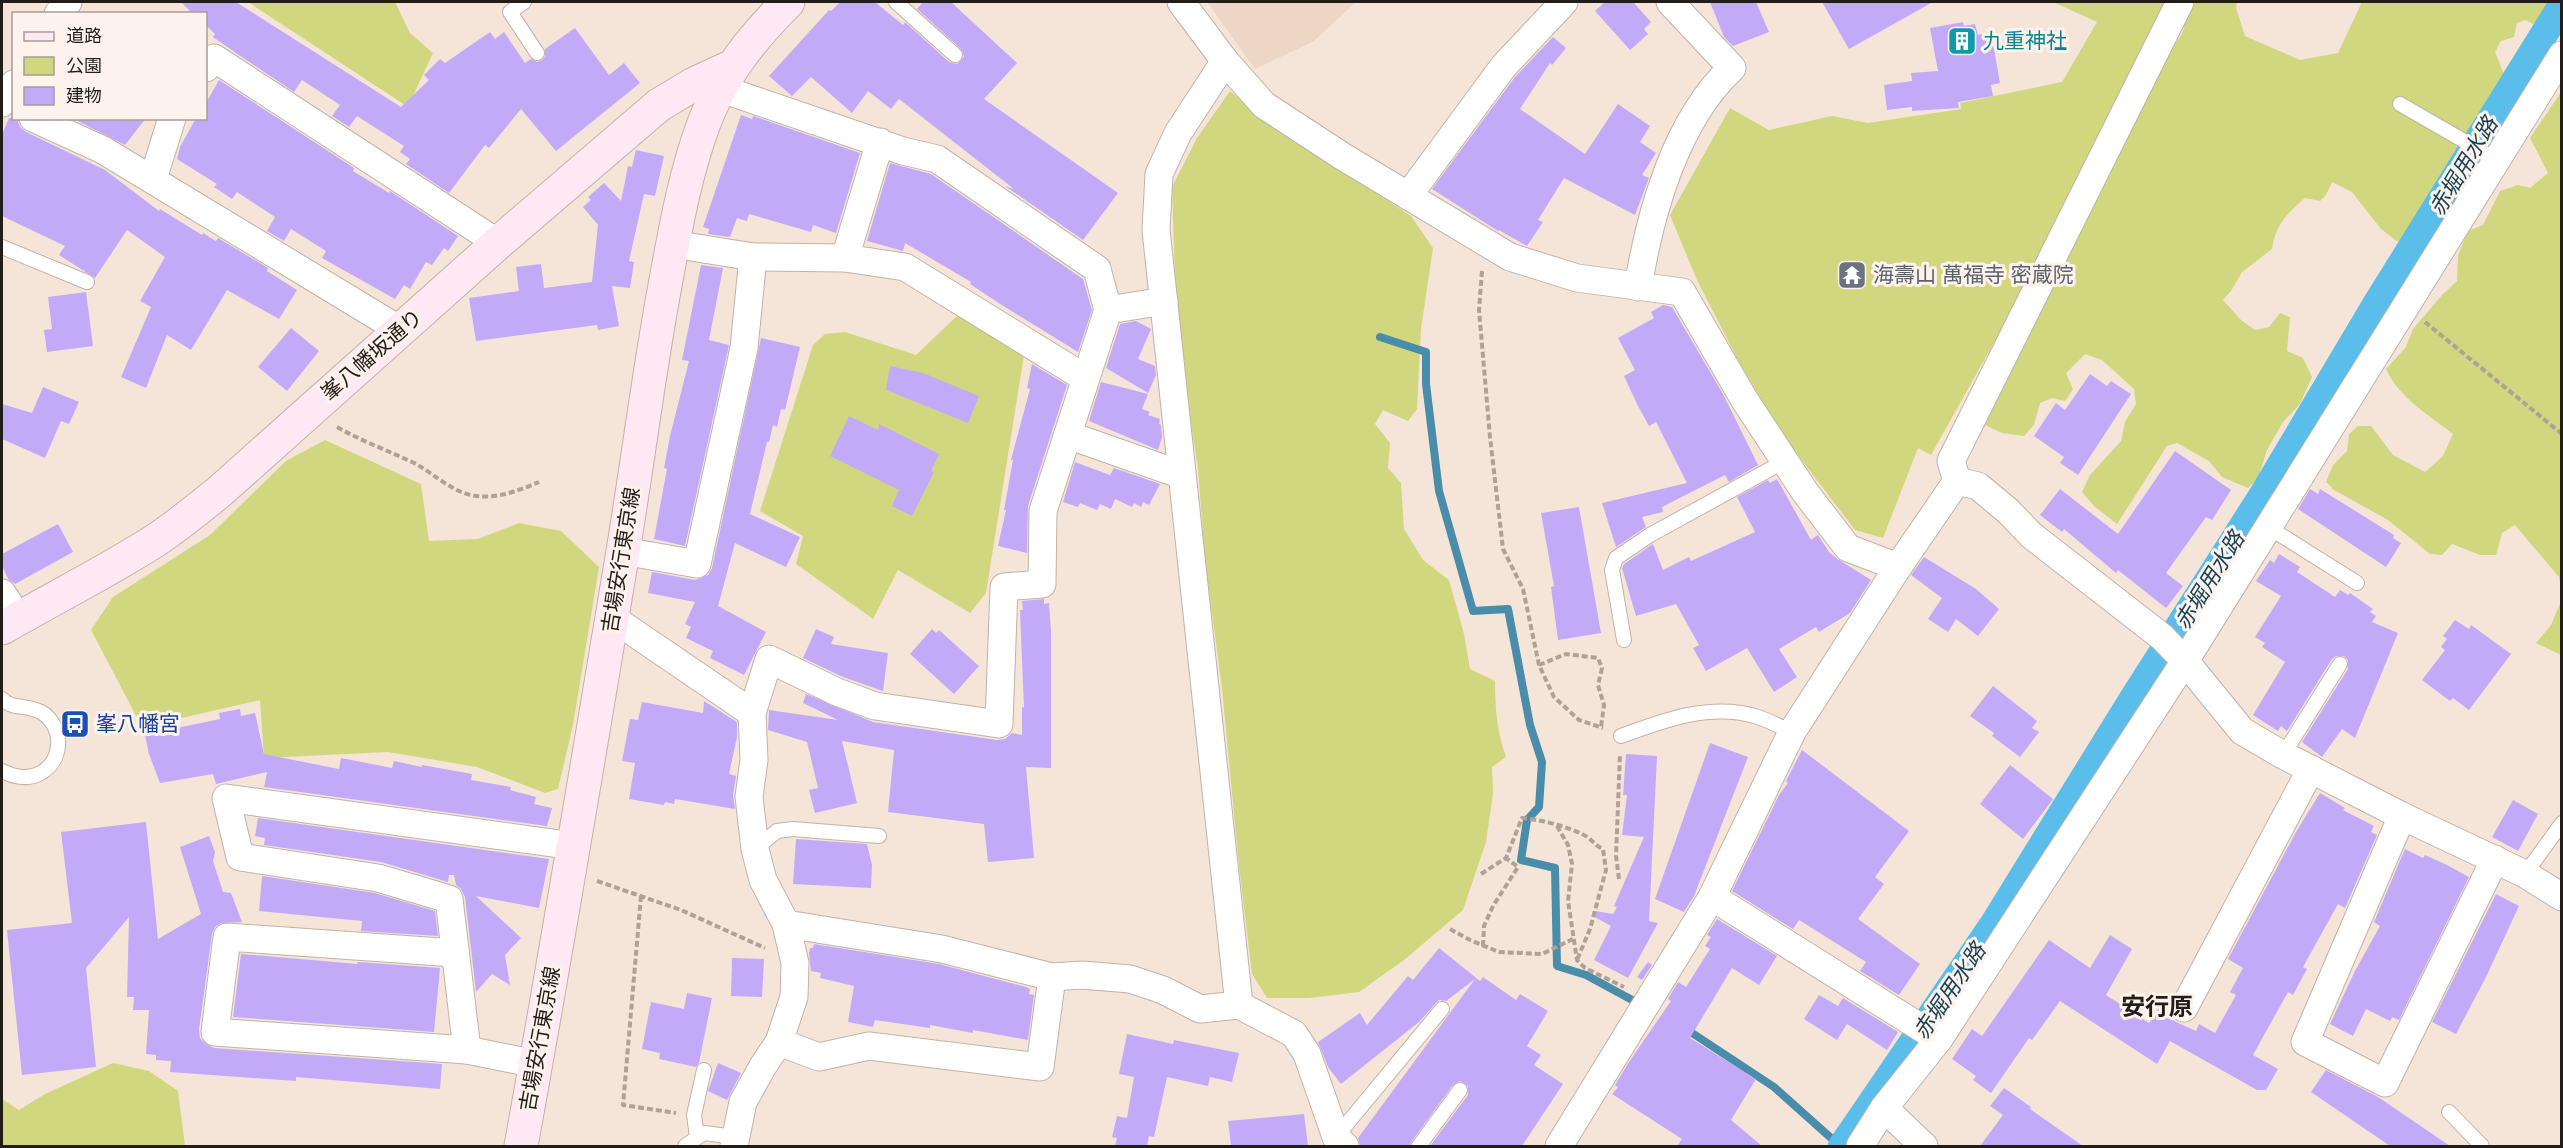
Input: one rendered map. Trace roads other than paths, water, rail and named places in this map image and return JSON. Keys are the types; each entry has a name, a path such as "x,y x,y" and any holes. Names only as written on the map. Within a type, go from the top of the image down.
{"main road":[{"name":"吉場安行東京線","path":"522,1146 623,551 653,350 679,203 690,167 725,78 766,24 788,2"},
{"name":"峯八幡坂通り","path":"7,613 104,571 164,534 219,492 498,243 659,105 694,84 725,78"}],"street":[{"path":"1181,2 1225,61 1264,105 1510,257 1577,278 1682,292 1744,399 1785,461 1848,548 1898,567"},
{"path":"1408,196 1503,67 1564,2"},
{"path":"1638,286 1653,214 1682,140 1713,86 1732,68 1670,2"},
{"path":"1957,481 1951,461 2180,2"},
{"path":"1860,1146 1884,1108 1940,1039 2185,661 2562,55"},
{"path":"207,67 214,58 498,243"},
{"path":"1225,61 1178,133 1159,174 1156,230 1239,1005"},
{"path":"725,78 903,151 937,159 1097,269 1108,309 1043,511 1042,584 1004,587 999,724 875,706 837,692 769,659 752,713 754,760 749,796 756,849 763,880 786,924 795,963 794,997 779,1042 762,1066 743,1102 735,1142"},
{"path":"2,104 12,87"},
{"path":"37,120 103,150 400,330"},
{"path":"153,179 171,120"},
{"path":"845,258 880,142"},
{"path":"673,244 753,257 845,258 905,267 1085,378"},
{"path":"623,551 697,564 744,348 753,257"},
{"path":"1108,309 1164,302"},
{"path":"1068,435 1182,475"},
{"path":"1559,1146 1712,897 1792,732 1898,567 1957,481"},
{"path":"1957,481 1978,486 2008,511 2031,535 2162,637 2185,661 2242,731 2283,755 2402,816 2525,874 2562,897"},
{"path":"611,617 752,713"},
{"path":"2184,1008 2311,769"},
{"path":"467,1050 449,899 378,878 240,857 226,798 571,860"},
{"path":"2402,816 2305,1042 2385,1083 2495,859"},
{"path":"1712,897 1940,1039"},
{"path":"786,924 942,949 1052,977 1082,975 1130,979 1163,990 1200,1009 1239,1005 1294,1034 1307,1054 1337,1143"},
{"path":"455,953 227,937 216,1032 467,1050 536,1064"},
{"path":"779,1042 819,1057 869,1046 1040,1067 1052,977"},
{"path":"1884,1108 1924,1146"}],"lane":[{"path":"524,2 510,12 537,53"},
{"path":"896,2 955,55"},
{"path":"2400,104 2497,160"},
{"path":"2,247 87,282"},
{"path":"1624,640 1612,570 1616,558 1650,535 1785,461"},
{"path":"2268,527 2357,583"},
{"path":"2283,755 2340,664"},
{"path":"2,699 19,709 34,709 44,714 57,731 59,742 57,753 43,772 32,777 20,777 2,771"},
{"path":"1621,736 1679,715 1725,712 1757,716 1792,732"},
{"path":"2525,874 2562,823"},
{"path":"756,849 777,831 793,829 879,836"},
{"path":"1337,1143 1442,1009"},
{"path":"697,1137 694,1115 704,1070"},
{"path":"1419,1146 1460,1090"},
{"path":"2449,1112 2481,1146"},
{"path":"685,1146 704,1133 735,1142"}],"waterway":[{"name":"赤堀用水路","path":"1842,1146 1993,925 2264,493 2377,303 2562,5"},
{"path":"1380,337 1426,352 1426,384 1439,491 1473,611 1508,609 1530,725 1542,762 1539,807 1527,820 1521,860 1555,868 1557,966 1586,975 1634,1001"},
{"path":"1683,1027 1774,1087 1840,1146"}],"place":[{"name":"九重神社","path":"1962,41"},
{"name":"海壽山 萬福寺 密蔵院","path":"1852,275"},
{"name":"峯八幡宮","path":"75,724"}],"district":[{"name":"安行原","path":"2157,1007"}]}
